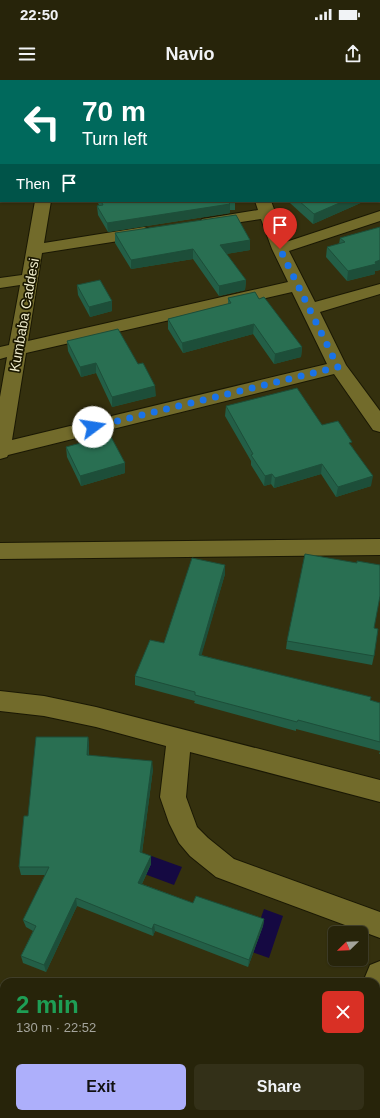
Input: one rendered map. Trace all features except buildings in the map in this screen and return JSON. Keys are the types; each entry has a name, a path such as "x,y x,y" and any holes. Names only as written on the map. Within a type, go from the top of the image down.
{"street":[{"name":"Kumbaba Caddesi","path":"0,451 43,202"},
{"path":"190,225 265,207 280,249 311,309 338,367 380,426"},
{"path":"280,249 380,216"},
{"path":"35,249 159,230"},
{"path":"0,283 30,279"},
{"path":"0,353 299,285"},
{"path":"311,309 380,289"},
{"path":"0,451 338,367"},
{"path":"0,551 186,550 380,546"},
{"path":"0,701 44,706 96,717 380,792"},
{"path":"180,740 173,797 188,835 199,847 225,868 380,925"}],"shaded area":[{"path":"146,854 182,867 174,885 139,872"},
{"path":"264,909 283,916 269,958 249,951"}],"route":[{"path":"93,427 338,367 311,309 280,249"}]}
